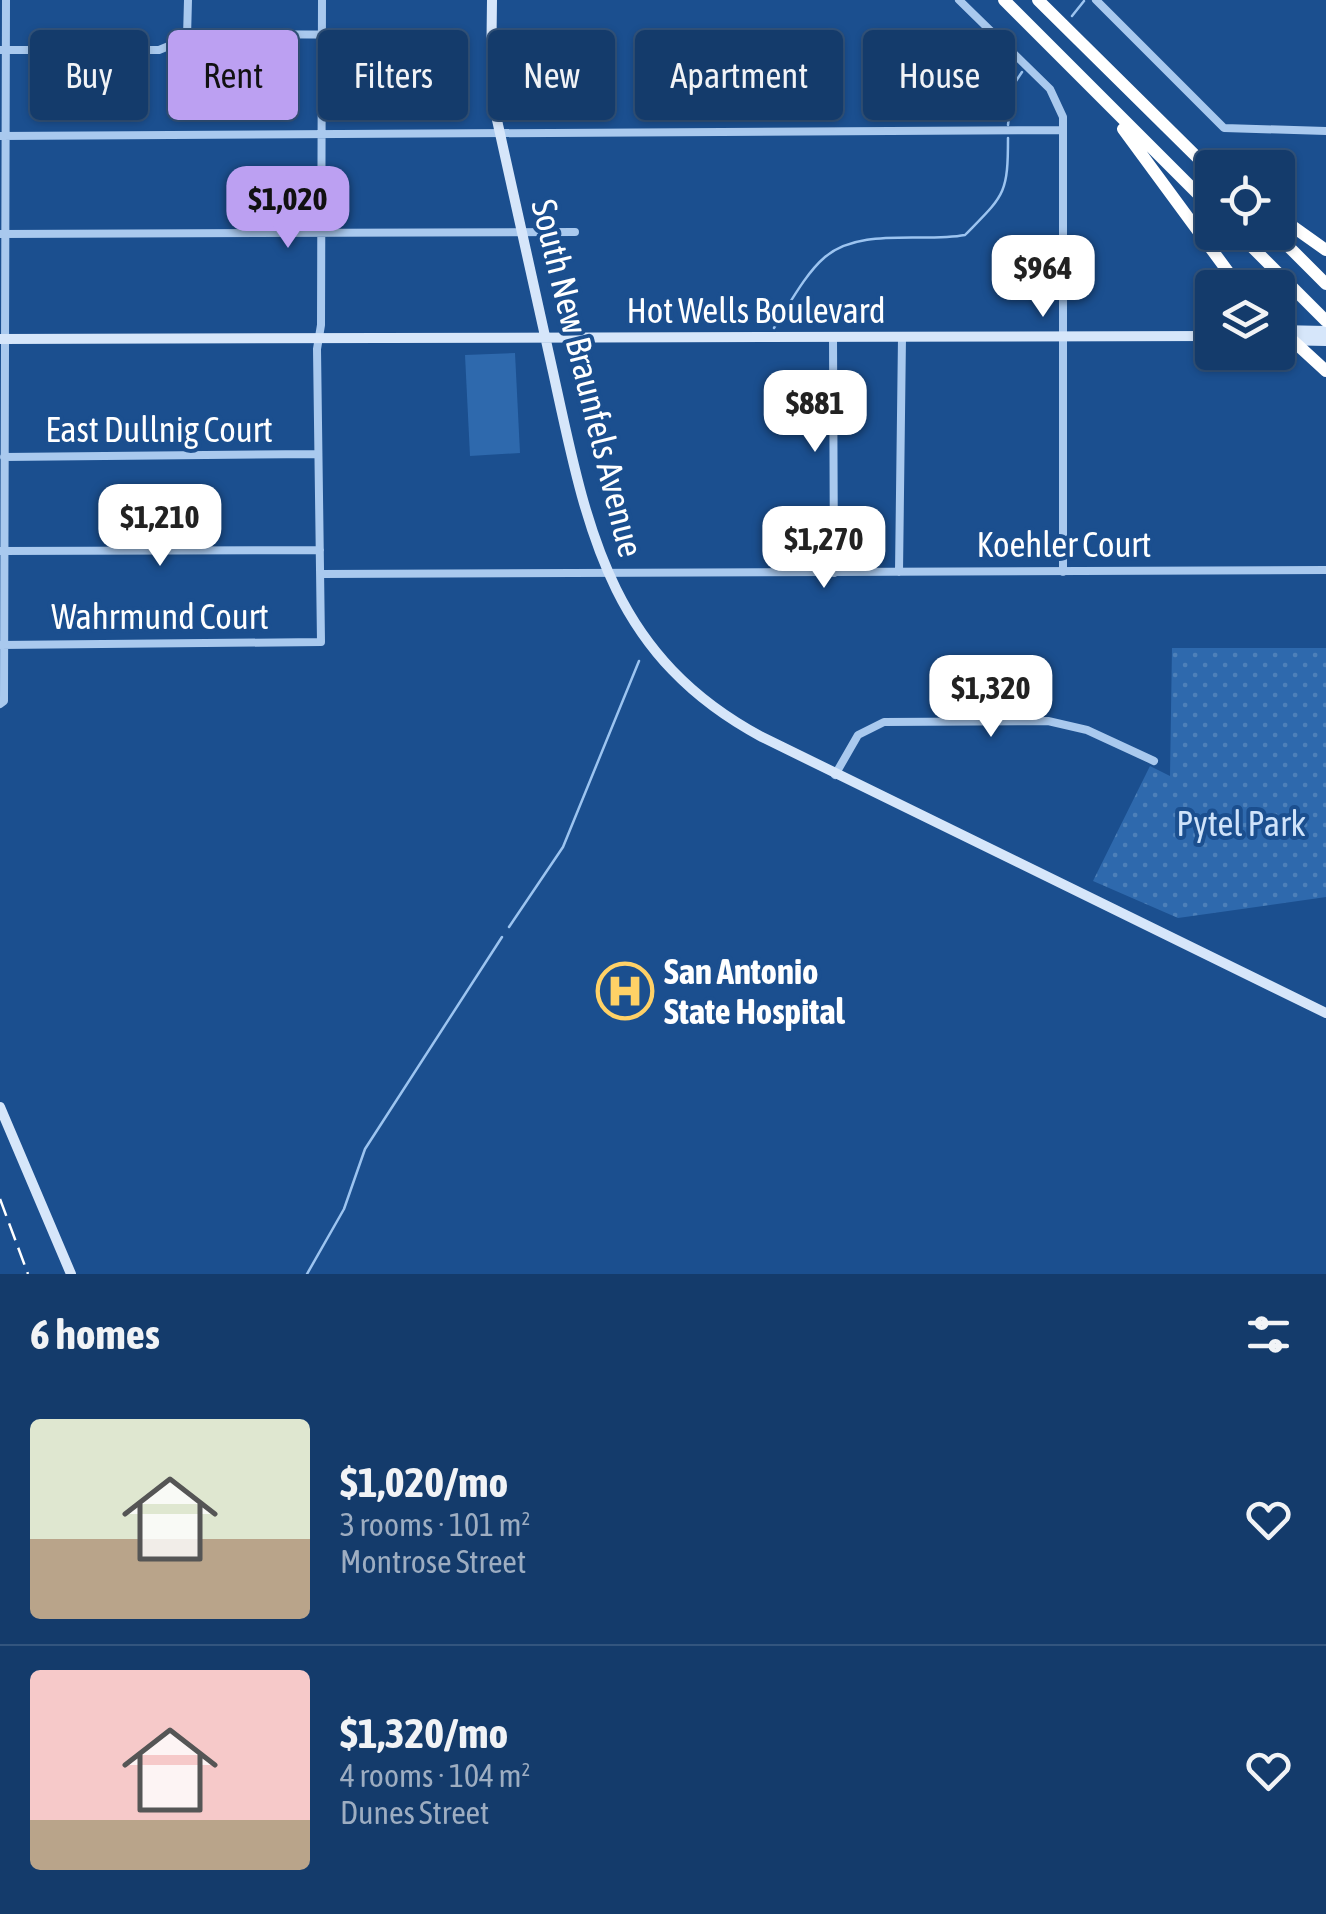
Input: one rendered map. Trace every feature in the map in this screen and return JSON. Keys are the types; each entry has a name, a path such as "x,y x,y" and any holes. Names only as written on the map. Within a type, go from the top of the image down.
{"highway":[{"path":"1040,0 1195,151"},
{"path":"1006,2 1195,191"},
{"path":"1084,80 1226,270"},
{"path":"1295,228 1326,250"},
{"path":"1255,250 1326,321"},
{"path":"1292,250 1326,284"},
{"path":"1295,346 1326,371"}],"main road":[{"name":"South New Braunfels Avenue","path":"492,0 491,79 500,132 588,526 607,574 637,630 682,682 736,724 1326,1013"},
{"path":"1295,332 1326,330"},
{"name":"Hot Wells Boulevard","path":"3,339 1195,336"},
{"path":"1295,337 1326,341"},
{"path":"0,1107 71,1274"}],"street":[{"path":"2,703 6,0"},
{"path":"187,30 188,0"},
{"path":"322,0 322,30"},
{"path":"959,0 1058,98 1062,130 1064,572"},
{"path":"1096,0 1224,128 1326,131"},
{"path":"3,50 159,50 168,46"},
{"path":"321,574 318,454 322,120"},
{"path":"3,136 1062,130"},
{"path":"3,234 576,232"},
{"path":"899,572 902,336"},
{"path":"834,338 834,573"},
{"name":"East Dullnig Court","path":"2,457 318,454"},
{"path":"2,551 320,550"},
{"name":"Koehler Court","path":"321,574 1326,570"},
{"name":"Wahrmund Court","path":"2,645 321,642 321,574"},
{"path":"835,775 858,735 884,722 1048,722 1087,730 1154,761"}],"green space":[{"path":"515,353 520,453 470,456 465,355"},
{"name":"Pytel Park","path":"1172,648 1326,648 1326,897 1178,918 1093,881 1150,766 1170,776"}],"waterway":[{"path":"1072,16 1084,1"},
{"path":"1008,125 1012,87 1022,72"},
{"path":"774,328 811,272 840,248 874,239 965,235 1001,193 1007,172 1008,138"},
{"path":"509,927 563,847 639,661"},
{"path":"307,1274 344,1209 365,1149 502,937"}],"railway":[{"path":"0,1199 28,1274"}],"place":[{"name":"San Antonio State Hospital","path":"625,991"}]}
